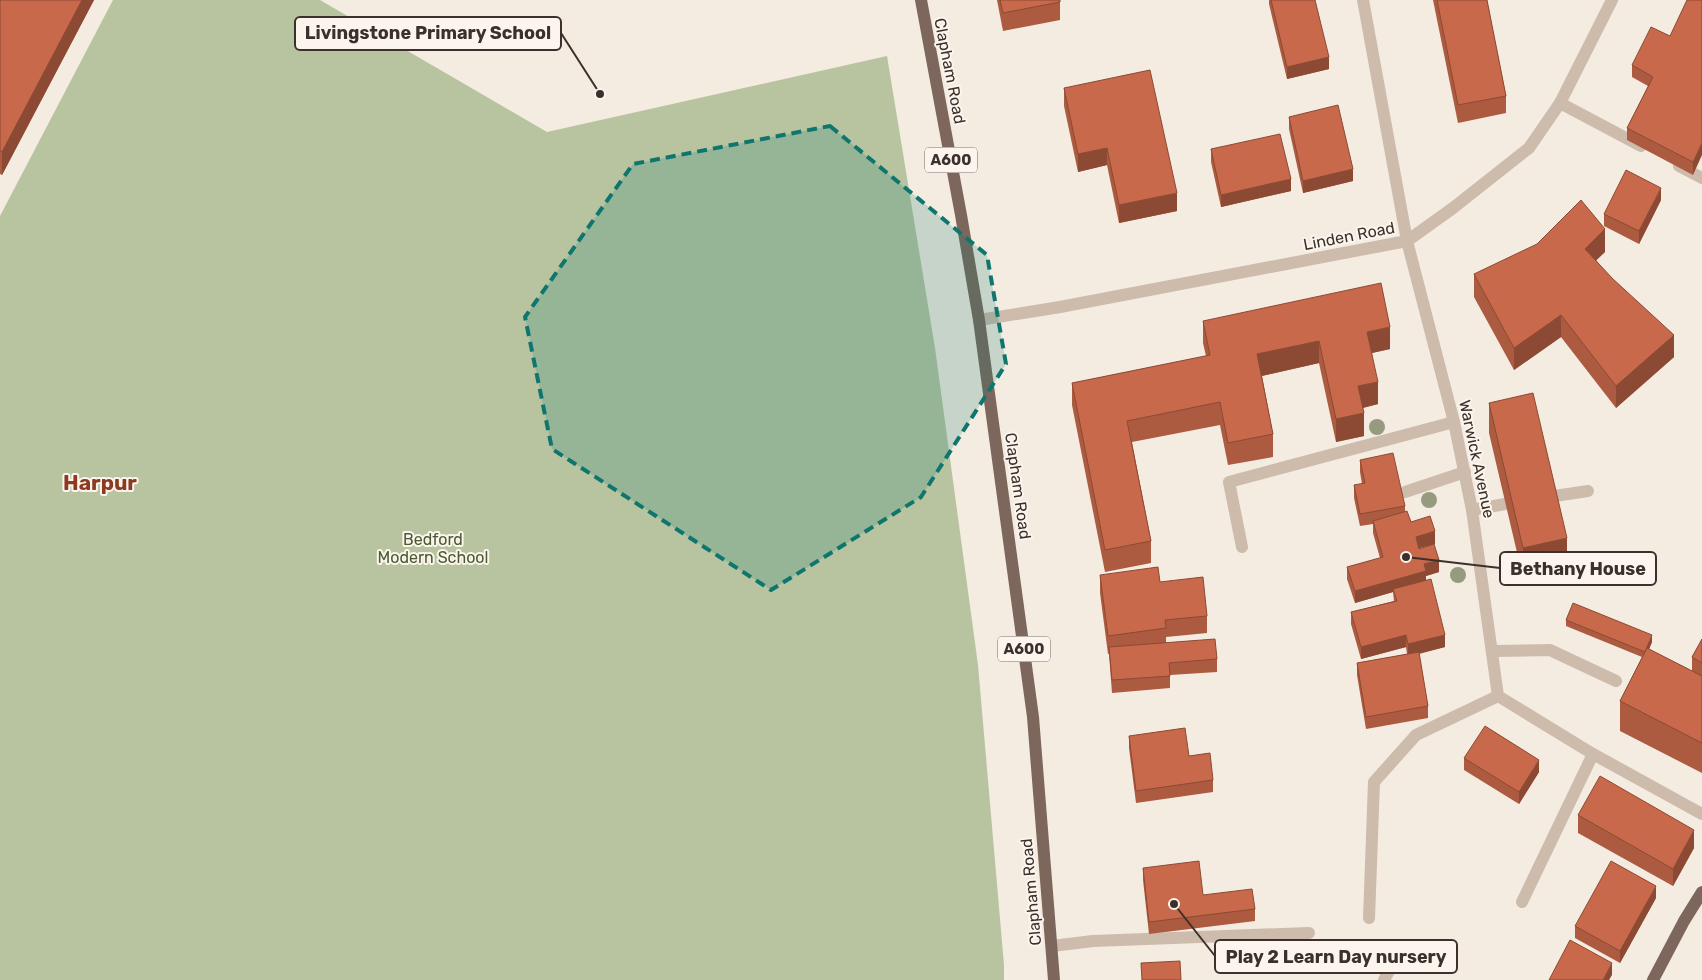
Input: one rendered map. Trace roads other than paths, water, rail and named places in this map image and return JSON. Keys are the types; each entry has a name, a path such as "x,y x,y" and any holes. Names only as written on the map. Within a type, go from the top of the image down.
{"main road":[{"name":"Clapham Road","path":"921,0 979,320 1033,717 1054,980"},
{"path":"1653,980 1684,921 1702,892"}],"street":[{"name":"Warwick Avenue","path":"1363,0 1407,241 1454,422 1465,472 1498,696"},
{"name":"Linden Road","path":"979,320 1060,307 1407,241 1529,148 1560,103 1612,0"},
{"path":"1560,103 1652,152"},
{"path":"1668,161 1702,178"},
{"path":"1242,547 1229,482 1454,422"},
{"path":"1405,492 1465,472"},
{"path":"1472,510 1588,491"},
{"path":"1492,651 1550,650 1616,681"},
{"path":"1369,918 1374,782 1416,735 1498,696 1593,754 1702,814"},
{"path":"1522,902 1593,754"},
{"path":"1052,946 1093,941 1309,933"}],"place":[{"name":"Livingstone Primary School","path":"600,94"},
{"name":"Bethany House","path":"1406,557"},
{"name":"Play 2 Learn Day nursery","path":"1174,904"}],"district":[{"name":"Harpur","path":"100,482"}],"park label":[{"name":"Bedford Modern School","path":"433,548"}]}
